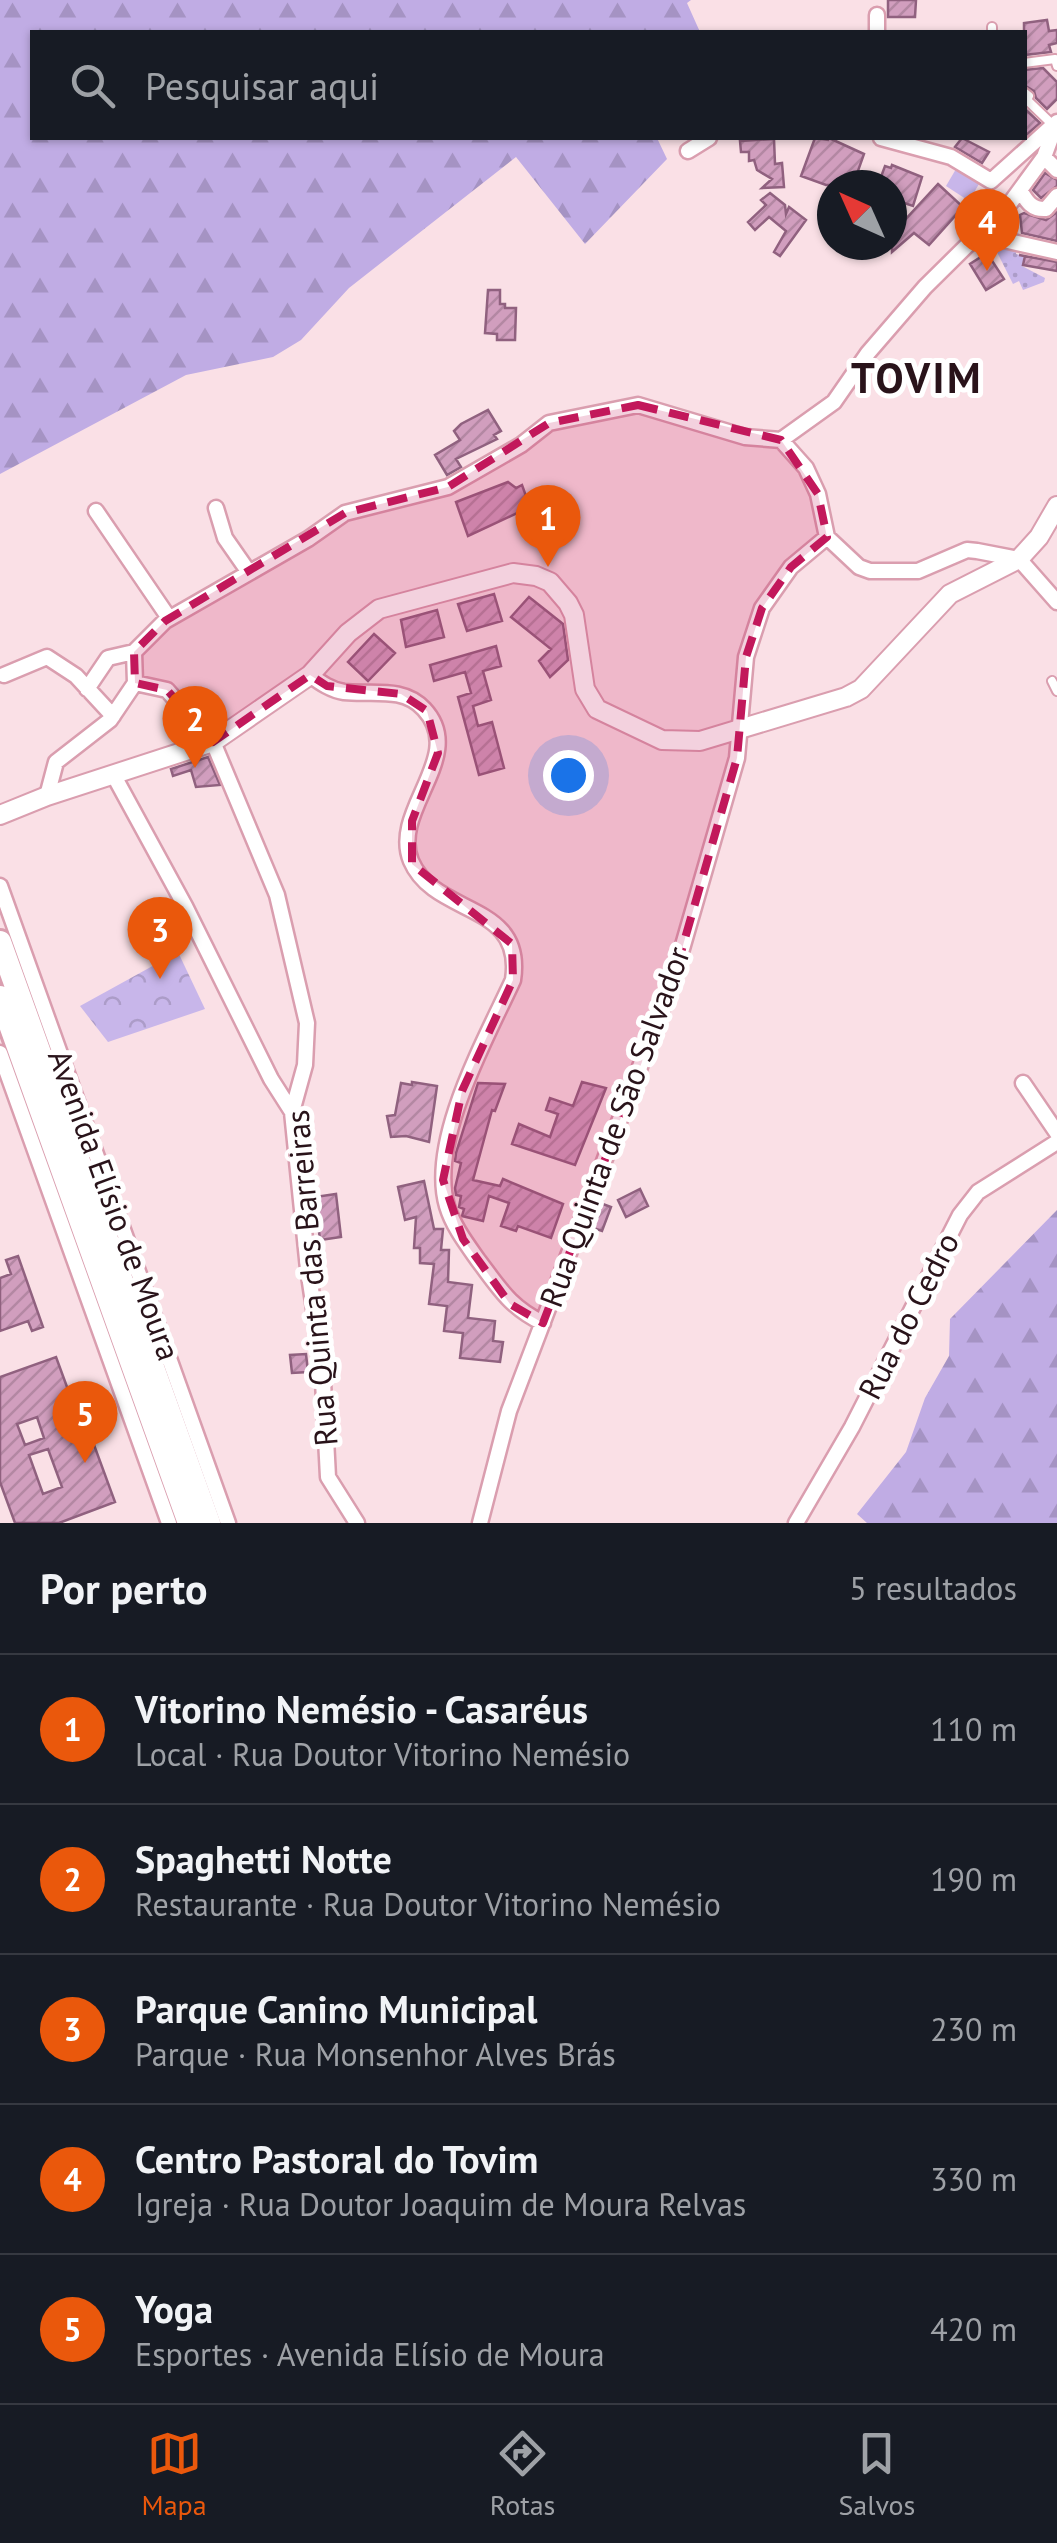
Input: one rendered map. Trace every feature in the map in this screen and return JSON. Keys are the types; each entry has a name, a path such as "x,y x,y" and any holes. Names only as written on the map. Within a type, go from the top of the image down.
{"highway":[{"path":"0,942 209,1523"},
{"path":"0,998 189,1523"}],"street":[{"path":"876,14 877,30"},
{"path":"889,140 951,156 992,181 1056,126"},
{"path":"87,690 108,658 134,652 169,618 308,539 345,513 448,487 521,445 549,423 638,405 744,437 781,440 834,402 868,353 926,286 989,227 1044,157 1056,126"},
{"path":"688,151 707,140"},
{"path":"1044,157 1057,170"},
{"path":"1020,190 1038,210 1046,209 1057,196"},
{"path":"989,227 1008,241 1057,252"},
{"path":"781,440 806,468 818,494 827,537 843,555 870,570 918,571 968,550 1019,560 1057,602"},
{"path":"0,815 214,742 310,676 348,633 379,609 513,573 550,582 568,603 574,616 585,689 597,709 662,740 700,741 846,697 861,689 950,594 1019,560 1040,538 1057,506"},
{"path":"216,508 226,538 248,570"},
{"path":"96,511 169,618"},
{"name":"Rua Quinta de São Salvador","path":"480,1523 509,1411 673,980 737,758 746,656 762,608 791,567 827,537"},
{"path":"47,796 56,762 113,716 135,683 134,652"},
{"path":"4,675 46,657 76,676 113,716"},
{"path":"310,676 341,692 401,694 414,700 434,723 438,753 412,821 408,850 412,864 432,888 493,922 512,944 516,960 513,980 462,1091 444,1157 446,1202 463,1239 510,1304 543,1324"},
{"name":"Rua Quinta das Barreiras","path":"135,683 167,690 214,742 277,895 307,1023 305,1064 292,1112 322,1362 328,1477 357,1523"},
{"path":"113,774 185,906 262,1063 292,1112"},
{"name":"Avenida Elísio de Moura","path":"0,886 228,1523"},
{"name":"Avenida Elísio de Moura","path":"0,1053 169,1523"},
{"path":"1023,1083 1057,1133"},
{"name":"Rua do Cedro","path":"796,1523 852,1426 960,1214 978,1192 1057,1142"}],"lane":[{"path":"1027,63 1055,58 1057,66"},
{"path":"1027,100 1056,126"},
{"path":"1052,682 1057,691"}],"highlighted area":[{"path":"638,405 781,440 818,494 827,537 791,567 762,608 746,657 737,758 673,980 543,1323 510,1304 463,1239 443,1180 462,1091 513,980 512,944 412,864 412,821 438,753 427,711 401,694 327,686 310,675 213,742 167,690 135,683 134,652 165,621 345,513 448,487 549,423"}],"green space":[{"path":"0,0 691,0 687,3 699,30 30,30 30,140 658,140 667,159 585,244 516,157 349,288 301,340 273,357 186,375 0,474"},
{"path":"956,169 979,184 969,201 946,186"},
{"path":"991,240 1017,247 1016,254 1024,256 1022,266 1045,278 1044,282 1023,290 1019,281 1013,284"},
{"path":"178,952 205,1009 108,1042 80,1006"},
{"path":"1057,1210 1057,1523 867,1523 857,1514 906,1452 925,1398 949,1356 950,1319"}],"building":[{"path":"888,0 916,0 915,17 888,17"},
{"path":"1047,20 1049,31 1057,30 1057,43 1049,45 1051,52 1027,55 1024,23"},
{"path":"1043,68 1057,82 1057,99 1047,109 1027,87 1027,70"},
{"path":"1027,111 1040,123 1027,134"},
{"path":"774,140 775,164 782,163 784,187 762,188 772,179 757,170 754,160 749,161 749,152 741,152 740,141"},
{"path":"814,140 833,140 864,154 858,170 817,170 817,182 801,176"},
{"path":"966,140 989,152 982,163 955,147"},
{"path":"907,171 922,177 913,206 907,204"},
{"path":"1045,173 1057,180 1057,186 1041,198 1033,190"},
{"path":"938,184 963,207 929,245 914,233 907,239 907,218"},
{"path":"770,193 785,205 786,214 789,207 806,220 780,256 774,252 786,231 769,217 755,230 748,222 766,205 761,200"},
{"path":"1057,212 1057,241 1022,233 1020,215 1046,220"},
{"path":"987,253 1004,279 986,290 970,264"},
{"path":"1025,256 1057,262 1057,271 1023,265"},
{"path":"488,290 500,290 500,304 516,308 515,340 497,340 497,334 485,333"},
{"path":"488,410 501,431 494,435 497,439 456,459 461,467 447,475 435,455 460,440 454,431 461,424"},
{"path":"508,482 516,488 522,485 530,507 468,536 456,502"},
{"path":"494,594 502,621 467,631 458,604"},
{"path":"529,597 563,624 568,660 550,677 539,661 551,649 511,617"},
{"path":"437,610 444,637 406,647 401,620"},
{"path":"374,634 395,653 368,681 348,662"},
{"path":"496,646 501,666 483,671 491,700 473,706 478,726 492,722 504,768 479,775 458,697 471,693 465,672 434,681 430,665"},
{"path":"208,757 220,785 196,787 191,770 173,776 171,769"},
{"path":"582,1082 606,1088 575,1165 512,1144 519,1124 550,1137 558,1114 546,1110 550,1098 573,1106"},
{"path":"401,1083 437,1086 429,1142 391,1137 387,1116 395,1115"},
{"path":"478,1083 505,1084 495,1111 492,1110 473,1180 500,1186 503,1179 563,1204 551,1238 518,1226 516,1231 501,1226 509,1203 489,1196 483,1221 462,1216 461,1196 456,1195 455,1188 461,1163 455,1161"},
{"path":"424,1181 434,1229 443,1229 441,1250 449,1250 448,1282 472,1285 468,1318 495,1321 493,1341 503,1342 500,1362 460,1358 463,1333 444,1331 447,1306 429,1304 434,1264 420,1263 420,1248 414,1248 416,1217 405,1220 398,1187"},
{"path":"640,1189 648,1206 626,1217 618,1200"},
{"path":"336,1194 341,1237 320,1240 315,1197"},
{"path":"600,1203 611,1207 602,1231 590,1227"},
{"path":"18,1256 43,1327 32,1331 28,1321 0,1331 0,1278 11,1274 6,1260"},
{"path":"306,1354 308,1372 292,1373 290,1355"},
{"path":"56,1357 74,1406 79,1404 115,1502 59,1523 15,1523 0,1482 0,1377","holes":["37,1417 44,1438 25,1445 17,1424","48,1449 62,1487 43,1494 29,1455"]}],"place":[{"name":"Centro Pastoral do Tovim","path":"987,271"},
{"name":"Vitorino Nemésio - Casaréus","path":"548,567"},
{"name":"Spaghetti Notte","path":"195,768"},
{"name":"Parque Canino Municipal","path":"160,979"},
{"name":"Yoga","path":"85,1463"}],"district":[{"name":"TOVIM","path":"917,378"}]}
